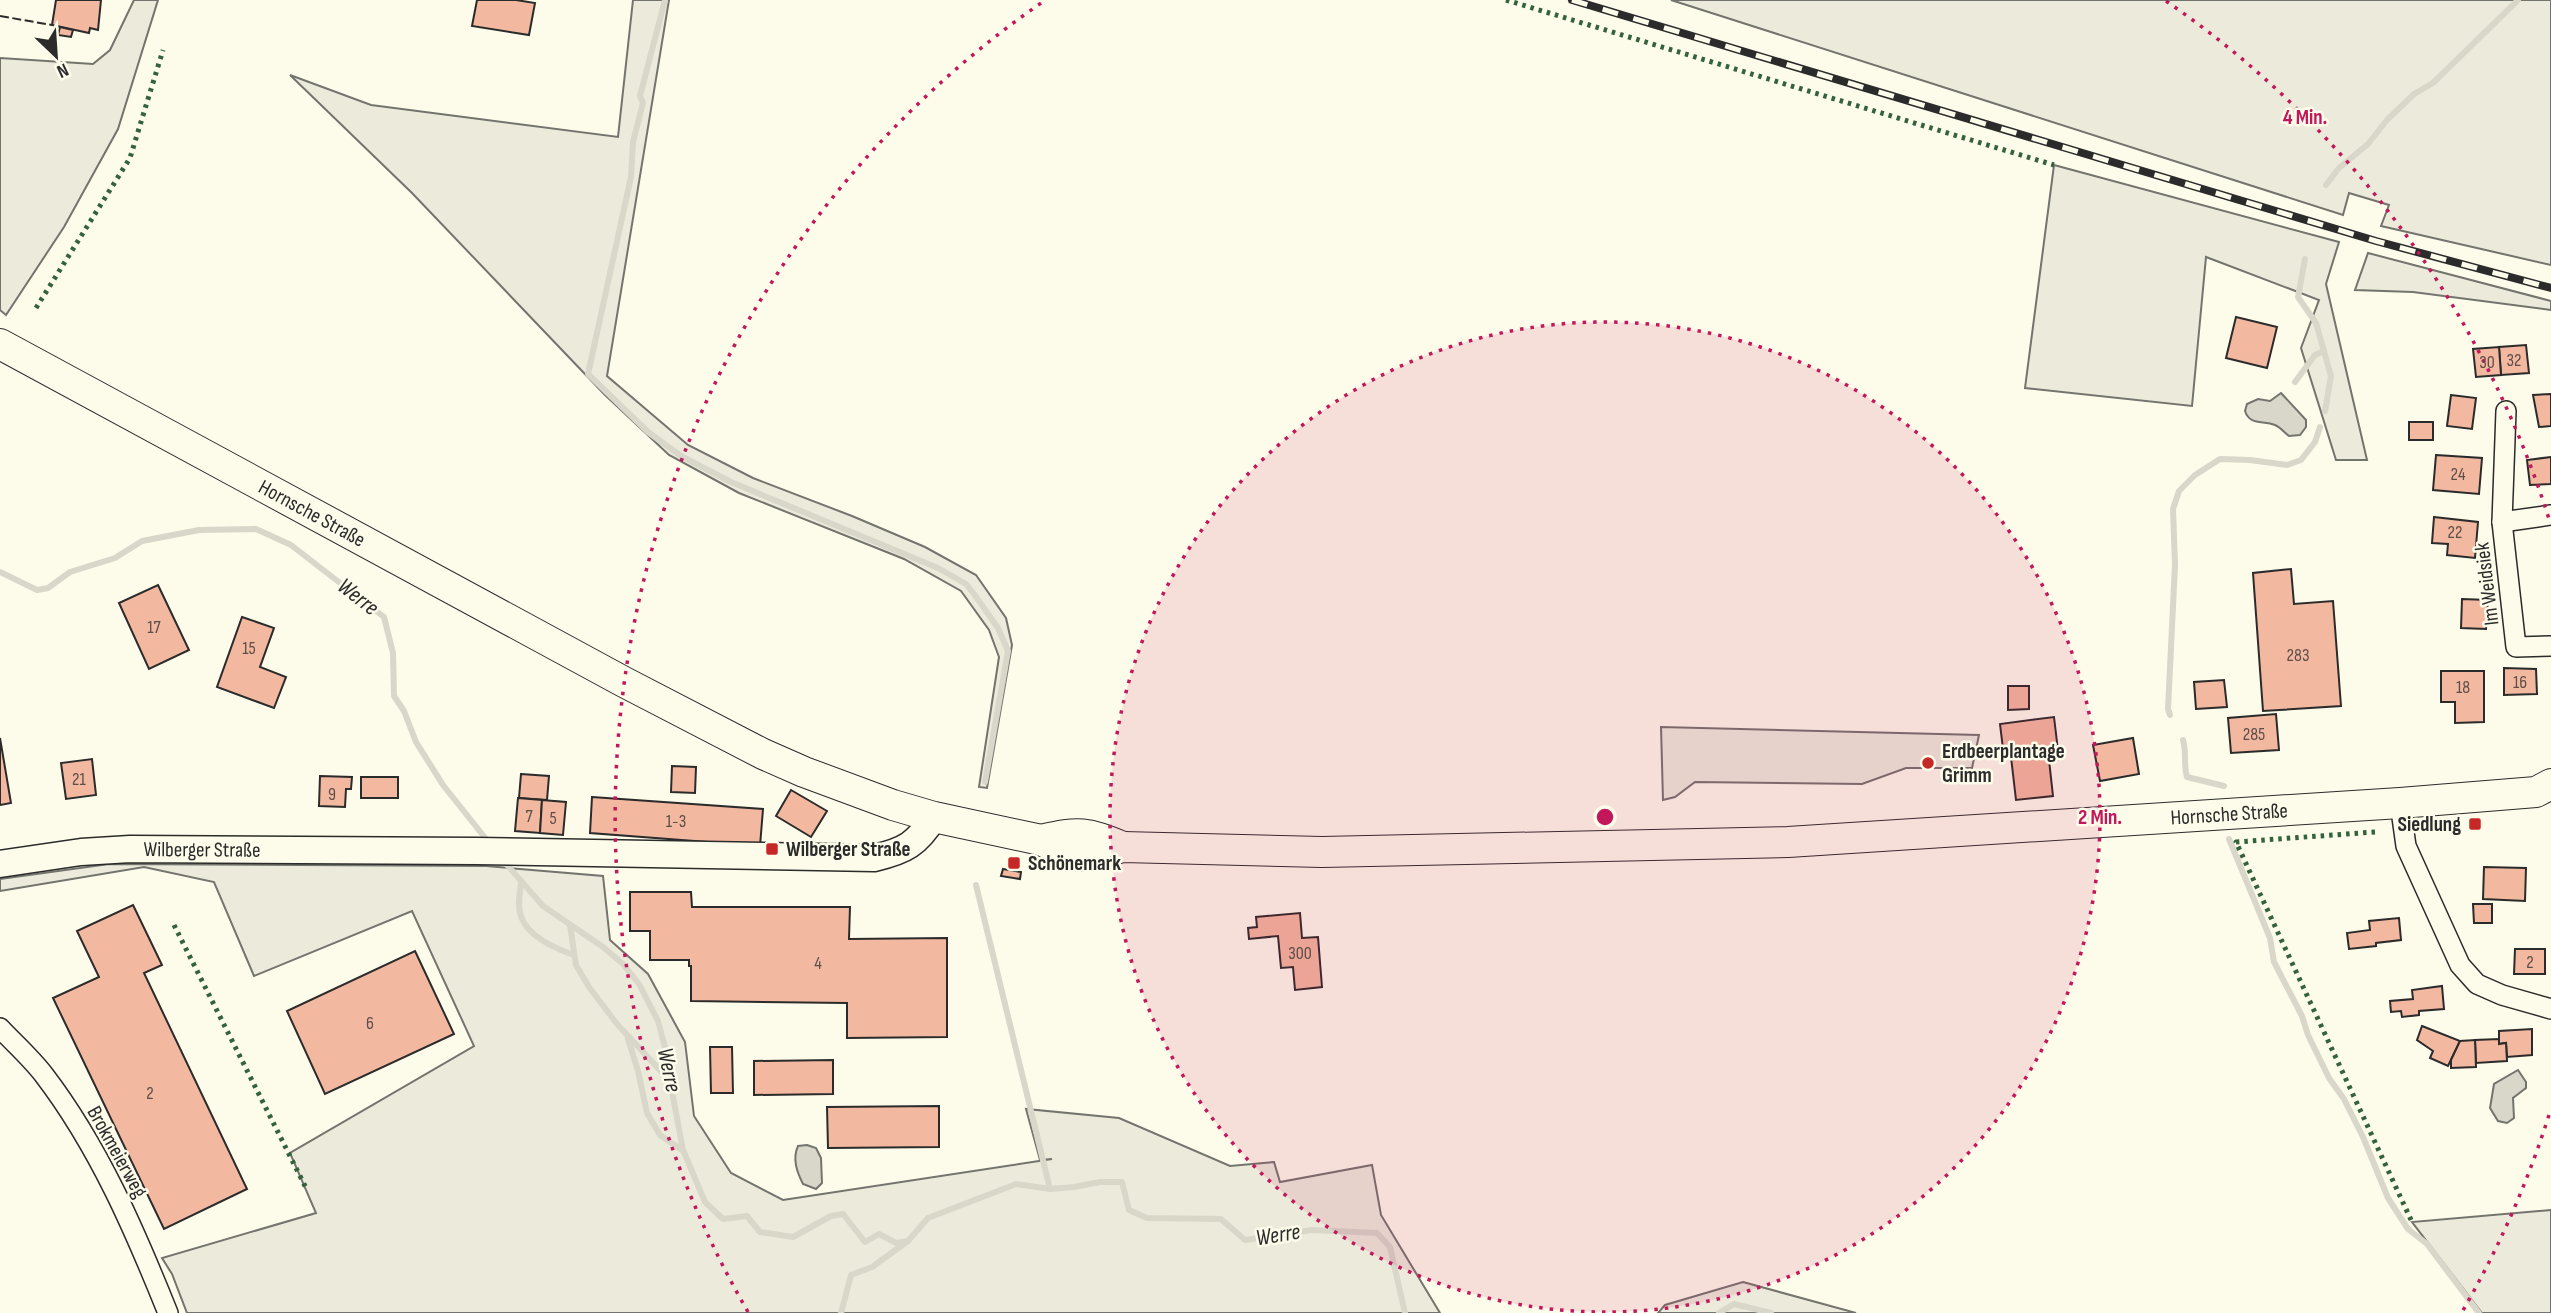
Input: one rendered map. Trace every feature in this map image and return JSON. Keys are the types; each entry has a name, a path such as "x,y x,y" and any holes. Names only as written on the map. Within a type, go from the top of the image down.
{"main road":[{"name":"Hornsche Straße","path":"0,344 624,682 763,754 804,772 934,817 1041,840 1071,855 1088,856 1123,847 1322,852 1693,845 1880,837 2546,791"}],"street":[{"name":"Im Weidsiek","path":"2506,411 2502,522 2516,647 2551,646"},
{"name":"Im Weidsiek","path":"2502,522 2551,515"},
{"path":"2400,803 2406,846 2460,965 2477,984 2502,995 2551,1009"},
{"name":"Wilberger Straße","path":"0,864 81,852 130,849 477,851 874,858 909,847 923,834 934,817"},
{"name":"Brokmeierweg","path":"0,1028 43,1074 87,1138 124,1210 168,1313"}],"shaded area":[{"path":"134,0 158,0 118,129 64,227 6,315 0,310 0,58 93,64 110,50"},
{"path":"633,0 669,0 607,376 688,445 753,478 925,547 976,575 1006,618 1012,645 987,788 979,787 999,657 989,630 961,591 904,559 739,493 669,455 605,395 412,193 290,75 371,105 618,137"},
{"path":"1671,0 2551,0 2551,265 2381,226 2389,205 2349,193 2343,215"},
{"path":"2054,165 2339,242 2326,284 2367,460 2336,460 2301,348 2319,300 2206,257 2192,406 2025,388"},
{"path":"2368,253 2551,301 2551,310 2413,292 2355,290"},
{"path":"2281,393 2306,420 2306,427 2300,435 2289,436 2275,425 2254,421 2247,416 2247,404 2258,399 2270,401"},
{"path":"1661,727 1979,735 1972,768 1906,768 1862,784 1695,782 1675,797 1663,800"},
{"path":"109,864 486,866 603,876 610,940 648,974 685,1042 694,1116 731,1173 783,1200 1052,1159 1040,1160 1026,1109 1119,1118 1230,1166 1274,1162 1280,1182 1372,1165 1381,1215 1440,1313 187,1313 172,1274 162,1258 316,1213 290,1153 474,1046 412,911 254,976 214,882 144,867 0,891 0,879"},
{"path":"2518,1070 2526,1082 2526,1088 2513,1098 2514,1118 2507,1123 2498,1121 2490,1108 2494,1084"},
{"path":"798,1146 816,1148 821,1158 822,1183 816,1189 803,1184 796,1165"},
{"path":"2551,1210 2551,1313 2482,1313 2412,1222"},
{"path":"1743,1282 1856,1313 1658,1313 1665,1305"}],"building":[{"path":"56,0 101,0 98,30 90,28 89,33 52,25"},
{"path":"477,0 535,3 529,35 472,26"},
{"path":"60,27 73,30 71,37 58,35"},
{"path":"2236,317 2277,327 2267,368 2226,358"},
{"path":"2526,345 2529,373 2501,375 2499,347"},
{"path":"2499,347 2501,375 2476,377 2473,349"},
{"path":"2551,394 2551,426 2539,427 2533,395"},
{"path":"2451,395 2476,398 2472,429 2447,426"},
{"path":"2409,422 2433,422 2433,440 2409,440"},
{"path":"2436,455 2482,458 2479,494 2433,490"},
{"path":"2551,457 2551,484 2530,485 2527,460"},
{"path":"2434,517 2478,522 2475,558 2447,555 2448,544 2432,543"},
{"path":"2291,569 2294,604 2333,601 2341,706 2263,711 2253,573"},
{"path":"158,585 189,650 149,669 119,603"},
{"path":"2462,599 2488,600 2486,629 2461,628"},
{"path":"242,617 274,628 260,667 286,677 274,708 217,687"},
{"path":"2504,668 2536,669 2537,694 2504,695"},
{"path":"2441,671 2484,671 2484,722 2455,723 2455,702 2441,702"},
{"path":"2224,680 2227,707 2196,709 2194,682"},
{"path":"2008,686 2029,686 2029,709 2008,710"},
{"path":"2276,714 2279,750 2231,753 2228,718"},
{"path":"2054,717 2059,759 2049,760 2053,796 2016,800 2011,757 2004,757 2000,724"},
{"path":"0,738 11,803 0,805"},
{"path":"2133,738 2139,774 2100,781 2093,745"},
{"path":"92,759 96,795 66,799 61,763"},
{"path":"672,766 696,767 695,793 671,792"},
{"path":"521,774 549,776 547,800 519,798"},
{"path":"320,776 352,777 351,789 346,789 345,807 319,806"},
{"path":"361,777 398,777 398,798 361,798"},
{"path":"791,790 827,811 811,837 776,816"},
{"path":"592,797 763,809 760,846 590,833"},
{"path":"518,798 542,800 540,833 515,831"},
{"path":"542,800 566,802 563,835 540,833"},
{"path":"2484,867 2526,868 2525,901 2483,899"},
{"path":"1003,869 1021,872 1020,879 1001,876"},
{"path":"630,892 691,892 692,907 850,907 849,939 947,938 947,1037 847,1038 847,1003 691,1001 689,960 650,960 650,931 630,931"},
{"path":"2473,904 2492,904 2492,923 2474,923"},
{"path":"133,905 162,965 144,973 247,1189 164,1229 53,998 99,977 77,931"},
{"path":"1300,913 1302,938 1318,937 1322,987 1295,990 1293,967 1281,968 1278,936 1249,939 1248,928 1257,927 1256,917"},
{"path":"2399,918 2401,940 2349,949 2347,933 2370,930 2369,921"},
{"path":"2515,949 2545,949 2545,974 2514,974"},
{"path":"415,951 454,1034 325,1094 287,1011"},
{"path":"2442,986 2444,1009 2419,1011 2419,1015 2402,1017 2401,1011 2391,1012 2390,1001 2413,999 2412,990"},
{"path":"2422,1026 2460,1041 2448,1066 2430,1058 2433,1051 2417,1040"},
{"path":"2532,1029 2532,1055 2507,1057 2506,1043 2499,1044 2499,1031"},
{"path":"2499,1039 2499,1044 2506,1043 2507,1061 2476,1063 2475,1040"},
{"path":"2475,1040 2476,1067 2451,1068 2451,1060 2460,1041"},
{"path":"710,1047 732,1047 733,1093 711,1093"},
{"path":"833,1060 833,1094 754,1095 754,1061"},
{"path":"939,1106 939,1147 828,1148 827,1107"}],"waterway":[{"path":"665,0 640,96 643,103 633,142 631,177 588,374 648,432 681,456 731,482 938,568 966,584 998,628 1008,651 985,782"},
{"path":"2326,185 2339,168 2368,144 2387,120 2414,94 2433,83 2518,0"},
{"path":"2305,259 2298,297 2316,323 2331,376 2325,411"},
{"path":"2295,382 2315,355 2324,351"},
{"path":"2170,715 2168,709 2175,565 2173,509 2179,491 2195,475 2220,459 2287,465 2301,460 2315,442 2320,427"},
{"name":"Werre","path":"0,572 37,590 48,588 70,572 115,558 142,541 199,530 256,529 291,545 384,617 393,653 394,696 404,711 416,742 443,785 490,844"},
{"path":"2183,740 2187,777 2224,786"},
{"path":"2229,839 2270,938 2274,962 2302,1016 2329,1078 2344,1099 2363,1137 2388,1198 2408,1229 2427,1244 2479,1313"},
{"name":"Werre","path":"501,858 543,906 603,947 623,964 639,984 658,1021 670,1066 683,1150 705,1202 723,1219 747,1216 760,1232 793,1237 831,1216 843,1214 865,1242 879,1234 896,1243 908,1241 928,1218 1016,1184 1050,1189 1100,1182 1122,1182 1129,1210 1147,1218 1221,1219 1245,1240 1312,1230 1377,1233 1390,1247 1405,1313"},
{"path":"521,883 519,908 529,930 543,941 574,955"},
{"path":"976,885 1050,1189"},
{"path":"570,925 576,965 589,987 617,1024 671,1082"},
{"path":"628,1039 647,1113 660,1135 682,1150"},
{"path":"841,1313 851,1275 872,1267 908,1241"},
{"name":"Werre","path":"1719,1313 1734,1304 1771,1313"}],"railway":[{"path":"1572,0 2376,241 2551,288"}],"hedge":[{"path":"1506,0 2054,165"},
{"path":"36,308 130,158 163,50"},
{"path":"2375,832 2236,842 2412,1222"},
{"path":"174,925 307,1190"}],"fence":[{"path":"0,16 52,25"}],"place":[{"name":"Erdbeerplantage Grimm","path":"1928,763"},
{"name":"Siedlung","path":"2475,824"},
{"name":"Wilberger Straße","path":"772,849"},
{"name":"Schönemark","path":"1014,863"}]}
